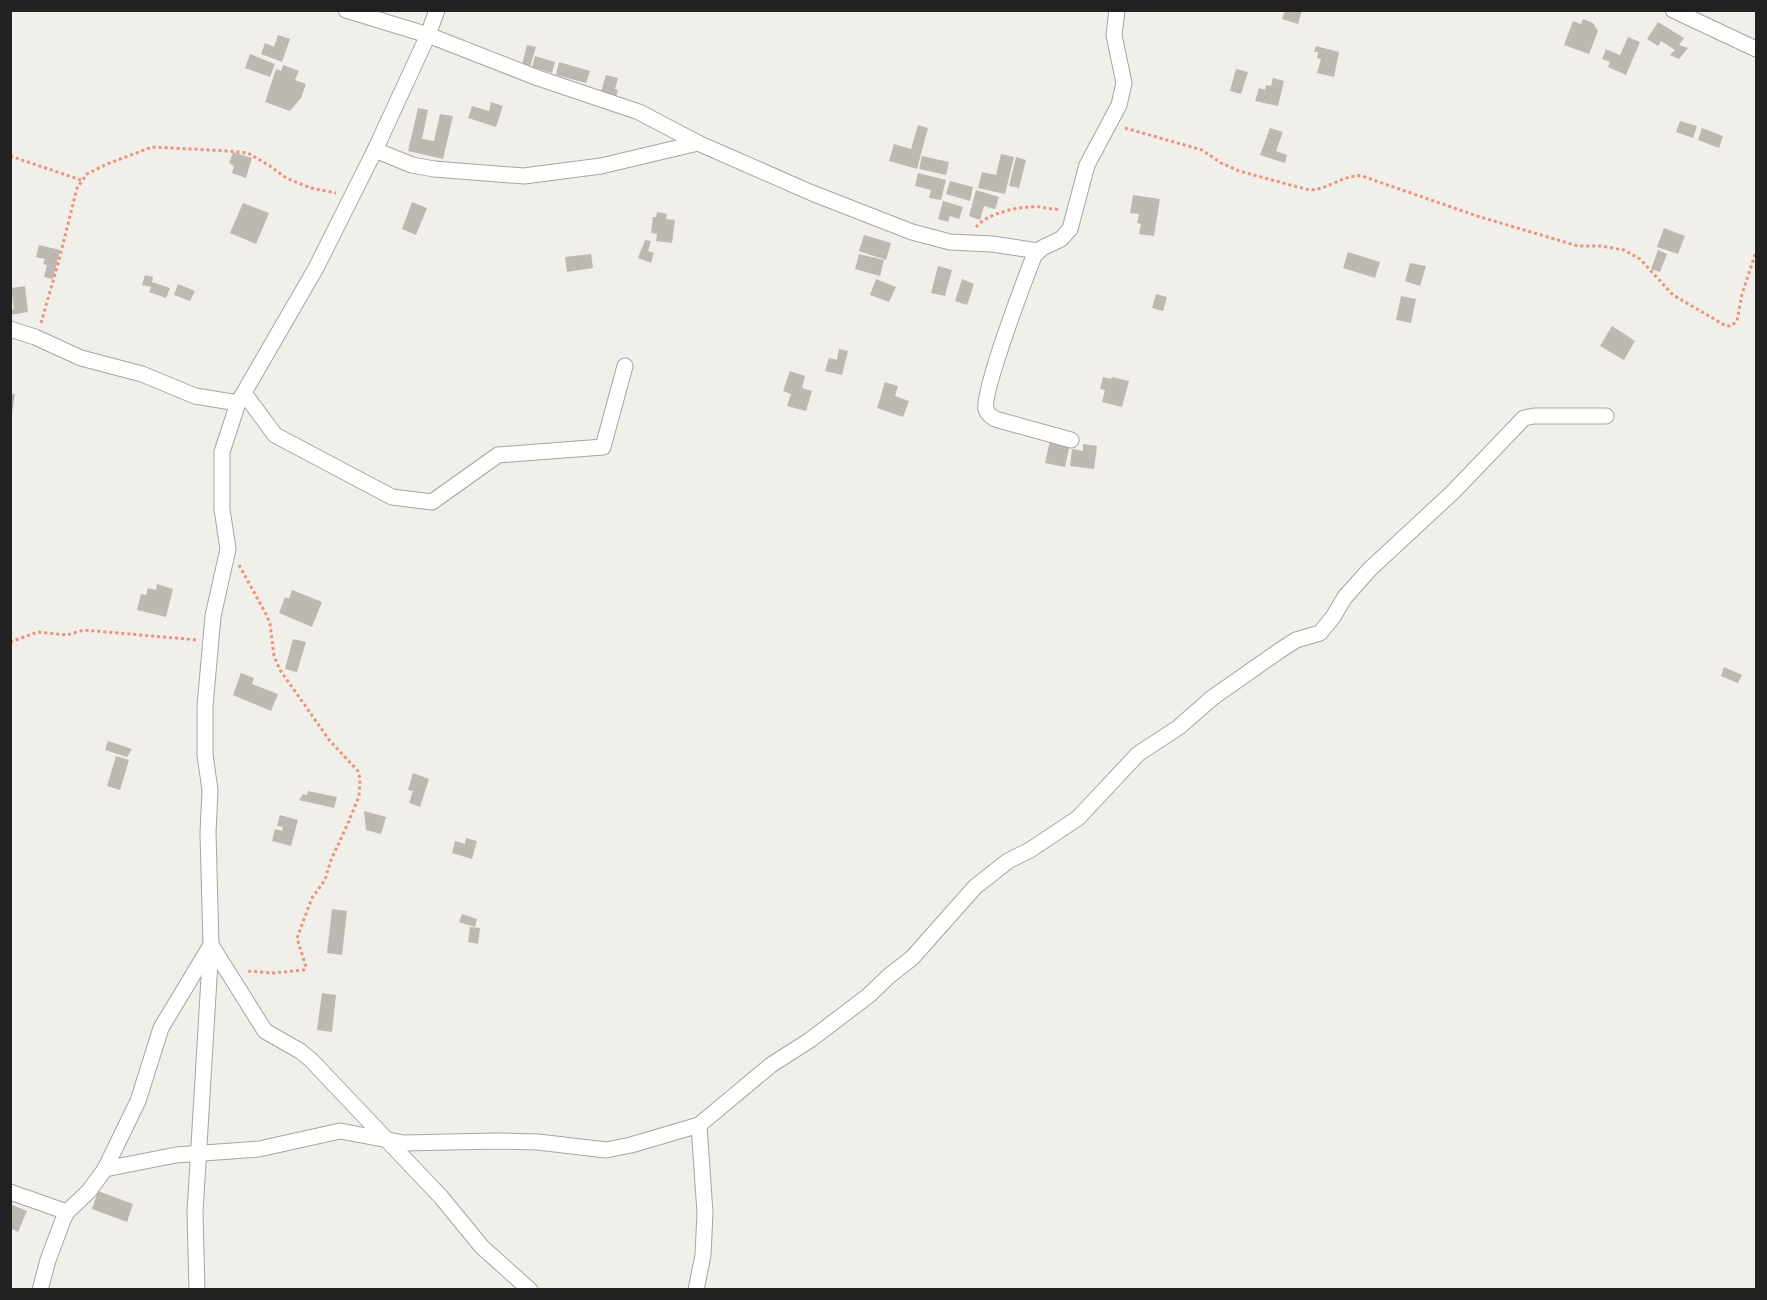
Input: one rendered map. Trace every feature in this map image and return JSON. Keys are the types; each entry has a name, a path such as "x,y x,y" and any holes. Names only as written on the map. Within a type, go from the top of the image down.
{"street":[{"path":"346,10 428,35 538,78 639,112 698,143 812,193 912,232 950,242 992,244 1038,251"},
{"path":"197,1290 195,1212 211,945 208,833 210,790 204,729 213,616 228,549 222,509 221,467 225,439 241,398 316,268 375,150 428,35 437,10"},
{"path":"1071,440 995,419 988,414 986,399 994,368 1031,263 1038,251 1067,234 1072,224 1087,165 1119,105 1124,83 1114,34 1117,10"},
{"path":"1672,10 1756,49"},
{"path":"375,150 412,165 434,169 524,176 601,166 698,143"},
{"path":"10,330 35,337 81,358 141,374 195,396 241,398 275,435 392,497 432,502 498,455 603,447 625,366"},
{"path":"105,1169 153,1158 259,1149 340,1131 404,1143 538,1142 606,1150 699,1125 771,1065 810,1040 868,996 912,958 975,887 1008,861 1030,850 1078,818 1138,754 1179,727 1212,698 1278,651 1296,640 1320,633 1345,597 1370,569 1453,492 1524,418 1606,416"},
{"path":"211,945 265,1031 311,1060 441,1197 482,1247 530,1290"},
{"path":"40,1290 48,1260 67,1212 89,1191 105,1169 138,1101 149,1071 160,1028 211,945"},
{"path":"696,1290 703,1255 705,1213 699,1125"},
{"path":"10,1192 67,1212"}],"path":[{"path":"1110,123 1202,150 1221,163 1239,171 1309,190 1318,190 1355,175 1362,176 1477,216 1578,246 1601,246 1624,250 1640,259 1673,294 1726,326 1731,326 1737,321 1742,294 1756,252"},
{"path":"35,337 45,313 77,188 87,174 107,164 152,147 248,153 270,165 286,178 328,192 353,194"},
{"path":"10,156 81,180"},
{"path":"968,243 980,223 994,214 1039,207 1054,210 1076,207"},
{"path":"225,966 249,972 274,973 304,970 306,963 297,938 312,898 325,880 331,860 349,821 358,796 360,779 358,771 330,741 280,670 274,656 270,624 266,614 245,573 228,549"},
{"path":"10,642 38,632 67,635 84,630 98,630 187,638 210,643"}],"building":[{"path":"1285,10 1302,10 1298,24 1282,19"},
{"path":"1583,19 1593,23 1598,31 1589,54 1564,45 1573,21 1581,24"},
{"path":"1658,22 1684,38 1679,45 1688,48 1679,59 1670,55 1675,50 1661,41 1658,46 1647,39"},
{"path":"278,35 290,39 282,62 261,54 265,43 274,47"},
{"path":"1628,37 1640,42 1626,75 1608,67 1610,62 1602,59 1606,49 1620,55"},
{"path":"527,45 536,47 530,67 522,65"},
{"path":"1316,46 1339,52 1334,77 1317,73 1321,59 1317,58 1318,52 1314,52"},
{"path":"250,54 275,64 270,77 245,68"},
{"path":"535,56 555,62 552,73 532,67"},
{"path":"559,62 590,71 586,83 556,75"},
{"path":"283,65 299,71 295,80 306,84 301,98 290,111 265,102 276,69 281,71"},
{"path":"1236,69 1248,72 1241,94 1230,91"},
{"path":"606,75 618,78 615,100 600,95"},
{"path":"1273,78 1284,81 1278,106 1255,101 1259,88 1265,90 1266,85 1271,86"},
{"path":"491,102 503,106 496,127 468,118 472,106 489,111"},
{"path":"418,108 428,110 422,139 434,141 440,114 453,116 443,159 408,151"},
{"path":"1680,121 1697,126 1693,138 1676,132"},
{"path":"918,125 928,128 917,169 889,161 894,144 911,149"},
{"path":"1270,128 1283,132 1276,151 1287,155 1285,163 1260,155"},
{"path":"1702,128 1723,136 1719,148 1698,140"},
{"path":"233,152 252,158 246,178 232,173 234,166 229,163"},
{"path":"1001,154 1014,157 1005,194 978,188 982,172 996,175"},
{"path":"922,156 949,162 946,175 919,169"},
{"path":"1016,157 1026,160 1019,188 1009,186"},
{"path":"918,173 946,180 941,200 929,198 931,190 915,186"},
{"path":"950,181 973,187 970,201 946,194"},
{"path":"976,190 999,197 995,209 984,206 980,220 969,216"},
{"path":"1133,195 1160,199 1154,236 1139,234 1141,224 1137,223 1139,214 1130,213"},
{"path":"943,201 963,207 959,219 950,216 948,222 938,219"},
{"path":"412,202 427,208 416,235 402,229"},
{"path":"243,203 269,213 256,244 230,233"},
{"path":"657,212 667,214 666,219 675,220 672,243 656,241 657,234 651,233 653,217 656,217"},
{"path":"1664,228 1685,236 1678,254 1657,247"},
{"path":"864,235 891,243 886,260 859,251"},
{"path":"645,240 651,241 648,251 654,253 651,263 638,258"},
{"path":"39,245 60,250 53,279 44,277 47,265 43,264 45,259 36,257"},
{"path":"1658,250 1667,254 1660,272 1651,269"},
{"path":"1348,252 1380,262 1375,278 1343,268"},
{"path":"591,254 593,268 567,272 565,257"},
{"path":"859,254 884,260 880,276 855,269"},
{"path":"1410,263 1426,266 1420,286 1405,281"},
{"path":"938,266 952,270 945,296 931,293"},
{"path":"145,275 153,277 152,282 170,288 166,298 149,292 151,287 142,285"},
{"path":"876,279 896,287 889,302 870,295"},
{"path":"962,279 974,284 967,305 955,301"},
{"path":"178,284 195,291 190,301 174,295"},
{"path":"25,286 28,312 10,315 10,310 14,309 11,288"},
{"path":"1156,294 1167,297 1163,311 1152,308"},
{"path":"1401,296 1416,299 1411,323 1396,320"},
{"path":"1612,326 1635,341 1624,360 1600,346"},
{"path":"839,349 848,351 842,375 825,371 829,358 837,360"},
{"path":"790,371 805,376 802,388 812,391 806,411 787,406 791,394 783,391"},
{"path":"1103,377 1129,381 1122,407 1102,402 1105,390 1100,389"},
{"path":"885,382 898,386 895,396 909,401 903,417 877,408"},
{"path":"10,394 15,394 12,413 10,413"},
{"path":"1050,440 1070,444 1065,467 1045,463"},
{"path":"1083,444 1097,446 1094,469 1070,466 1072,449 1083,451"},
{"path":"157,584 173,589 166,617 137,610 141,594 146,595 148,588 156,590"},
{"path":"292,590 322,602 312,627 279,613 285,597 289,599"},
{"path":"293,639 306,642 297,672 285,669"},
{"path":"1724,667 1742,675 1738,683 1721,676"},
{"path":"241,673 254,678 252,684 278,694 271,711 233,695"},
{"path":"108,741 132,749 127,757 105,750"},
{"path":"116,756 129,760 120,790 107,786"},
{"path":"413,773 429,779 420,807 409,803 413,791 408,790"},
{"path":"308,791 337,797 334,808 299,800 303,794 307,795"},
{"path":"364,811 386,817 381,834 366,830"},
{"path":"280,815 298,820 291,846 272,841 275,829 282,831 283,827 277,826"},
{"path":"466,838 477,841 472,859 452,853 455,841 465,844"},
{"path":"332,909 347,911 342,955 327,953"},
{"path":"462,914 477,919 475,927 459,922"},
{"path":"470,927 480,928 478,944 468,942"},
{"path":"322,993 336,995 332,1032 317,1030"},
{"path":"98,1191 133,1204 127,1222 92,1209"},
{"path":"10,1204 27,1211 18,1232 10,1228"}]}
